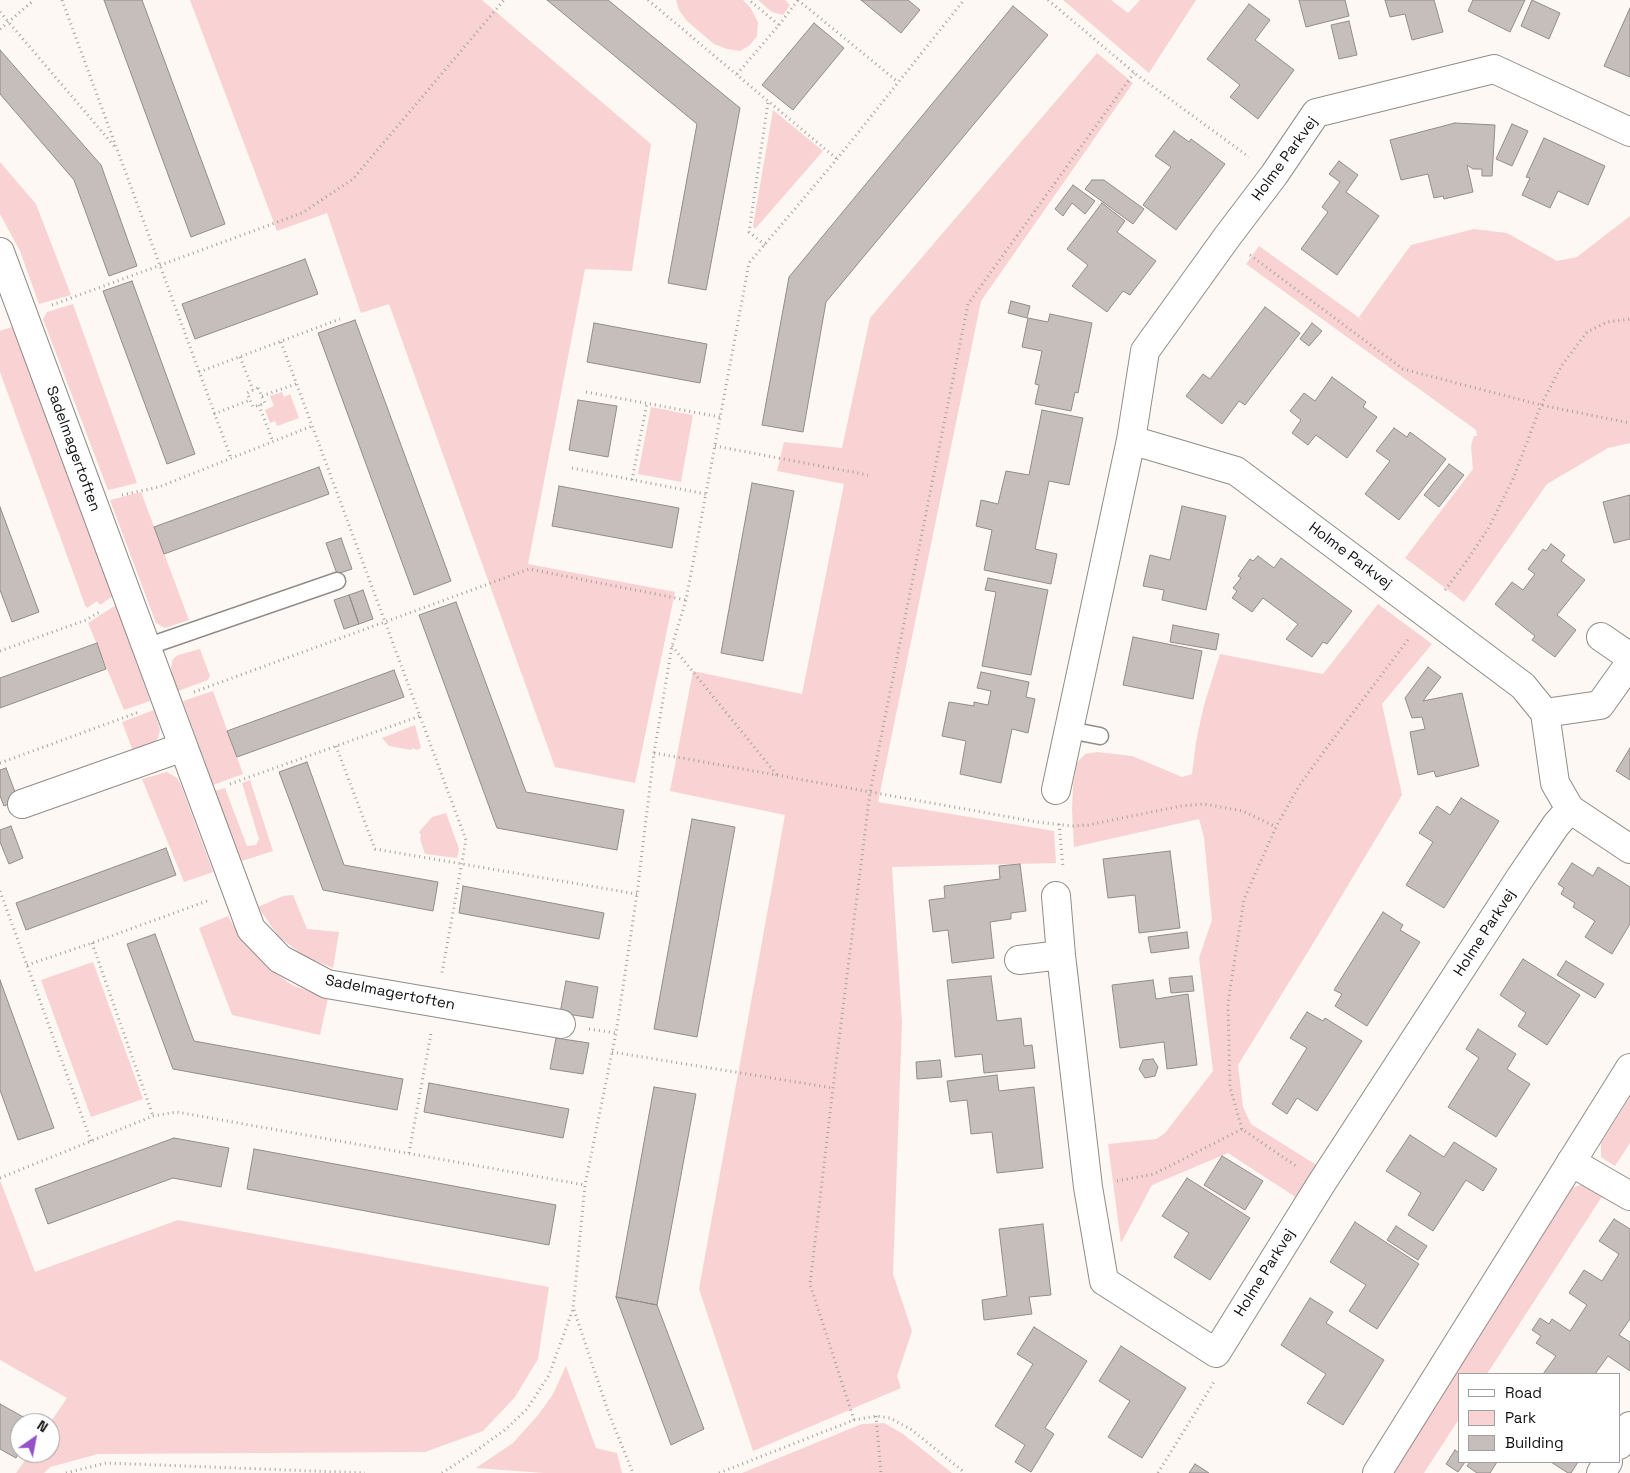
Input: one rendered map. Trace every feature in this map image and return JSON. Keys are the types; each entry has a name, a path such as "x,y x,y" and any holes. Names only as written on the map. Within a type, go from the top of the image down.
{"street":[{"name":"Holme Parkvej","path":"1056,790 1131,440 1144,351 1274,175 1316,113 1494,69 1630,132"},
{"name":"Sadelmagertoften","path":"0,252 251,929 280,959 327,984 561,1024"},
{"name":"Holme Parkvej","path":"1131,440 1236,471 1523,686 1545,713"},
{"path":"1601,637 1630,657"},
{"path":"1630,663 1600,705 1545,713 1556,783 1570,809 1630,849"},
{"path":"22,804 183,746"},
{"name":"Holme Parkvej","path":"1216,1352 1321,1184 1520,878 1556,825 1570,809"},
{"path":"1056,896 1088,1187 1104,1281 1216,1352"},
{"path":"1019,960 1061,955"},
{"path":"1377,1473 1630,1068"},
{"path":"1571,1162 1630,1196"},
{"path":"1620,1442 1630,1426"}],"lane":[{"path":"146,647 337,581"},
{"path":"1069,730 1100,736"}],"path":[{"path":"0,30 34,0"},
{"path":"62,0 231,458"},
{"path":"24,316 302,212 353,179 504,0"},
{"path":"648,0 838,159"},
{"path":"749,0 779,25"},
{"path":"737,74 798,0 898,82"},
{"path":"442,1473 498,1434 527,1409 549,1375 574,1310 585,1185 612,1052 637,894 654,754 672,646 686,600 749,263 838,159 964,0"},
{"path":"1048,0 1134,73 1274,175"},
{"path":"0,12 116,148"},
{"path":"854,1420 810,1284 870,792 968,304 1134,73"},
{"path":"764,245 749,232 768,101"},
{"path":"1227,237 1403,370 1541,405 1630,423"},
{"path":"199,372 340,319"},
{"path":"1321,1184 1242,1129 1230,1087 1228,1003 1244,899 1276,827 1300,786 1466,562 1488,528 1513,479 1541,405 1562,365 1586,332 1607,322 1630,319"},
{"path":"280,342 466,840 409,1152"},
{"path":"240,357 253,390"},
{"path":"262,396 296,384"},
{"path":"258,388 265,403 253,408 247,393 253,390 258,388"},
{"path":"586,392 720,417"},
{"path":"214,414 250,400"},
{"path":"632,480 647,403"},
{"path":"259,405 273,442"},
{"path":"92,501 159,487 312,426"},
{"path":"715,446 868,475"},
{"path":"572,468 706,494"},
{"path":"0,763 529,569 686,600"},
{"path":"0,651 86,620 127,596"},
{"path":"672,646 777,776"},
{"path":"201,794 420,716"},
{"path":"336,746 375,849 637,894"},
{"path":"654,754 1037,822 1088,825 1181,806 1204,804 1243,811 1276,827"},
{"path":"1056,790 1064,792 1059,824 1066,895 1056,896"},
{"path":"27,965 236,890"},
{"path":"0,891 91,1141"},
{"path":"92,943 153,1116"},
{"path":"612,1052 833,1088"},
{"path":"0,1178 153,1116 177,1112 585,1185"},
{"path":"1088,1187 1154,1174 1242,1129"},
{"path":"574,1310 609,1414 632,1473"},
{"path":"1158,1473 1219,1374 1216,1352"},
{"path":"876,1416 881,1473"},
{"path":"719,1473 854,1420 876,1416 890,1418 912,1430 965,1473"},
{"path":"66,1473 106,1463 365,1473"}],"green space":[{"path":"190,0 482,0 651,144 632,271 585,269 528,564 675,592 635,783 555,767 389,304 361,313 327,213 277,231"},
{"path":"676,0 743,0 750,7 758,22 757,36 750,45 740,51 714,44 687,21 679,10"},
{"path":"758,0 785,0 790,5 783,15 772,12"},
{"path":"1063,0 1111,0 1128,13 1140,0 1196,0 1149,73"},
{"path":"1097,53 1133,83 981,301 878,802 1054,831 1056,863 892,867 902,1022 893,1274 912,1331 897,1376 901,1388 753,1451 699,1289 785,815 670,791 693,671 802,694 844,484 777,471 784,442 842,448 870,318"},
{"path":"773,110 823,151 755,229 753,226"},
{"path":"0,162 36,204 71,295 39,304 20,251 0,214"},
{"path":"1630,216 1630,443 1608,448 1547,484 1464,602 1405,558 1473,469 1471,446 1474,436 1477,436 1476,430 1246,264 1259,246 1365,322 1359,317 1411,245 1474,229 1507,233 1557,261 1577,257"},
{"path":"73,304 137,483 108,490 43,319 47,312"},
{"path":"15,326 113,596 100,605 97,601 87,608 85,605 0,372 0,331"},
{"path":"282,392 284,397 290,394 299,418 277,426 275,421 270,423 265,410 274,406 270,396"},
{"path":"651,407 693,415 681,482 638,474"},
{"path":"141,492 189,620 165,628 156,623 110,500"},
{"path":"1378,604 1432,644 1382,704 1402,795 1238,1065 1243,1107 1251,1124 1318,1166 1297,1198 1228,1153 1152,1185 1121,1243 1108,1144 1156,1139 1165,1133 1213,1071 1199,958 1212,920 1204,837 1199,819 1074,847 1072,810 1073,785 1077,763 1085,754 1097,752 1132,756 1182,777 1192,774 1196,742 1204,705 1220,654 1323,674"},
{"path":"116,605 150,701 124,710 88,623"},
{"path":"200,649 210,676 208,680 178,691 172,678 171,667 173,659 178,655"},
{"path":"213,691 243,774 213,785 183,701"},
{"path":"154,710 160,730 158,738 155,742 133,751 122,722"},
{"path":"415,725 421,748 417,750 389,746 382,738"},
{"path":"167,772 177,778 181,785 213,872 184,882 142,779"},
{"path":"250,780 273,851 242,861 215,791 225,788 247,846 256,845 259,839 242,783"},
{"path":"446,813 459,849 457,858 425,854 420,839 421,835 419,832 432,817"},
{"path":"293,895 307,929 339,932 333,968 304,956 279,937 258,907 283,896"},
{"path":"228,916 242,941 268,968 292,985 328,998 320,1035 232,1015 199,928"},
{"path":"93,962 143,1099 91,1117 41,980"},
{"path":"1630,1097 1630,1143 1615,1166 1601,1157 1601,1143"},
{"path":"0,1180 35,1272 178,1220 549,1287 538,1359 515,1397 483,1431 425,1452 98,1454 50,1467 44,1473 16,1473 23,1463 60,1463 60,1413 57,1413 67,1398 0,1360"},
{"path":"1585,1183 1603,1195 1488,1373 1458,1373 1458,1421 1424,1473 1394,1473 1570,1189"},
{"path":"566,1366 596,1448 617,1453 622,1473 544,1473 476,1468 513,1443 539,1414 553,1394"},
{"path":"884,1423 903,1434 952,1473 742,1473 862,1424"}],"building":[{"path":"104,0 142,0 225,224 191,237"},
{"path":"547,0 608,0 740,108 706,290 668,283 697,124"},
{"path":"861,0 908,0 920,10 901,33"},
{"path":"1299,0 1345,0 1349,16 1306,27"},
{"path":"1385,0 1434,0 1443,32 1412,40 1405,14 1390,17"},
{"path":"1473,0 1525,0 1510,32 1468,11"},
{"path":"1532,0 1560,13 1549,39 1521,26"},
{"path":"1249,4 1270,20 1255,40 1294,70 1258,119 1230,97 1240,85 1207,59"},
{"path":"1013,6 1048,35 826,302 803,432 762,425 789,277"},
{"path":"1630,8 1630,77 1604,66"},
{"path":"1349,21 1357,55 1339,59 1331,25"},
{"path":"814,23 844,48 793,110 762,85"},
{"path":"0,50 101,165 137,266 109,276 74,180 0,94"},
{"path":"1455,123 1495,125 1492,176 1482,176 1482,169 1473,169 1467,165 1473,192 1444,199 1443,196 1434,198 1428,174 1401,180 1390,140"},
{"path":"1512,124 1528,131 1512,166 1496,159"},
{"path":"1174,131 1189,142 1191,139 1225,164 1176,230 1143,205 1171,167 1155,156"},
{"path":"1544,138 1605,166 1588,205 1558,191 1550,208 1522,195 1530,178 1526,177"},
{"path":"1339,161 1358,175 1346,192 1379,216 1337,275 1301,249 1328,212 1322,207 1340,182 1329,174"},
{"path":"1092,180 1104,180 1144,209 1133,224 1085,189"},
{"path":"1073,185 1095,201 1085,214 1072,203 1063,216 1055,209"},
{"path":"1102,203 1125,221 1117,232 1156,261 1130,295 1123,291 1107,312 1072,286 1088,265 1067,249"},
{"path":"305,259 318,294 195,339 182,304"},
{"path":"132,281 195,454 167,464 103,291"},
{"path":"1011,301 1030,306 1027,318 1008,313"},
{"path":"1265,307 1300,333 1245,405 1239,401 1222,424 1186,396 1203,374 1210,379"},
{"path":"1050,314 1092,323 1078,393 1075,392 1071,411 1035,404 1039,385 1035,384 1042,351 1022,347 1028,318 1048,322"},
{"path":"355,320 451,581 414,595 318,333"},
{"path":"594,323 707,344 700,383 587,362"},
{"path":"1312,323 1322,331 1309,346 1300,339"},
{"path":"1332,377 1366,402 1363,407 1377,417 1347,458 1316,435 1308,445 1292,433 1301,420 1290,411 1304,393 1315,401"},
{"path":"578,400 617,406 608,457 569,450"},
{"path":"1042,410 1083,418 1069,485 1049,481 1035,549 1057,554 1051,584 984,570 992,530 976,526 981,500 998,504 1006,471 1029,475"},
{"path":"1394,428 1407,437 1410,432 1446,459 1399,520 1365,494 1390,461 1376,451"},
{"path":"1449,464 1464,475 1439,507 1424,495"},
{"path":"319,467 329,494 164,554 154,527"},
{"path":"752,483 794,491 763,661 721,653"},
{"path":"559,486 679,508 672,548 552,526"},
{"path":"1630,495 1630,539 1614,543 1603,502"},
{"path":"1182,506 1226,516 1206,610 1162,600 1164,590 1143,586 1150,555 1170,560"},
{"path":"0,507 39,612 12,622 0,590"},
{"path":"341,538 352,569 337,574 326,543"},
{"path":"1551,544 1565,555 1561,561 1585,580 1557,615 1576,630 1555,657 1532,640 1535,636 1495,604 1512,582 1523,590 1535,574 1528,569 1543,549 1546,551"},
{"path":"1258,556 1274,568 1281,558 1352,611 1327,644 1323,642 1312,657 1286,639 1298,624 1263,598 1252,612 1232,598 1237,591 1233,588 1241,578 1238,576 1250,559 1253,561"},
{"path":"988,578 1048,590 1031,675 982,666 996,592 985,590"},
{"path":"363,590 373,619 359,624 349,595"},
{"path":"349,595 359,624 344,629 334,600"},
{"path":"456,602 526,792 624,810 617,850 497,828 419,615"},
{"path":"1173,625 1219,634 1216,650 1170,642"},
{"path":"1133,637 1202,651 1193,699 1123,685"},
{"path":"97,643 106,669 0,708 0,678"},
{"path":"1428,667 1441,677 1423,701 1462,693 1479,766 1436,777 1434,771 1418,775 1410,732 1425,729 1422,717 1412,718 1405,698"},
{"path":"394,670 404,697 237,757 227,731"},
{"path":"981,672 1029,682 1026,697 1035,699 1028,733 1012,729 1001,783 960,774 966,741 942,736 949,702 974,706 974,702 988,705 991,691 977,688"},
{"path":"1630,748 1630,780 1616,771"},
{"path":"307,762 344,865 438,882 433,911 323,890 279,772"},
{"path":"6,768 18,800 4,806 0,796 0,770"},
{"path":"1461,798 1499,821 1444,908 1406,885 1433,842 1419,833 1437,806 1450,815"},
{"path":"692,819 735,827 697,1037 654,1029"},
{"path":"11,826 23,858 9,864 0,842 0,830"},
{"path":"166,848 176,875 26,930 16,903"},
{"path":"1170,851 1180,928 1139,933 1135,895 1108,898 1103,859"},
{"path":"1572,863 1593,876 1598,867 1630,887 1630,924 1612,954 1585,937 1595,921 1573,907 1575,903 1561,894 1564,888 1558,884"},
{"path":"1020,864 1026,911 1011,913 1011,919 990,922 994,958 952,963 948,930 933,932 929,900 945,898 944,886 1000,879 999,866"},
{"path":"463,886 604,913 599,939 459,913"},
{"path":"1383,912 1403,925 1400,930 1420,942 1367,1026 1335,1006 1342,994 1334,990"},
{"path":"1187,932 1189,948 1151,953 1148,937"},
{"path":"155,934 194,1041 403,1079 397,1110 173,1069 127,944"},
{"path":"1523,959 1580,995 1547,1045 1518,1026 1526,1013 1500,995"},
{"path":"1566,961 1604,984 1595,998 1557,975"},
{"path":"991,976 997,1021 1021,1018 1024,1046 1032,1045 1035,1068 984,1073 982,1054 955,1057 947,980"},
{"path":"1192,976 1194,991 1171,993 1169,978"},
{"path":"0,980 54,1128 18,1140 0,1090"},
{"path":"1153,980 1156,999 1188,994 1197,1065 1167,1069 1164,1042 1120,1048 1112,985"},
{"path":"566,981 598,987 593,1018 560,1013"},
{"path":"1307,1012 1323,1021 1325,1018 1362,1041 1317,1111 1297,1098 1287,1114 1272,1104 1307,1048 1290,1038"},
{"path":"1478,1029 1516,1054 1507,1069 1530,1084 1496,1137 1448,1107 1479,1058 1466,1049"},
{"path":"556,1038 589,1043 583,1074 550,1069"},
{"path":"1153,1059 1158,1067 1155,1076 1145,1078 1139,1069 1143,1060"},
{"path":"940,1060 942,1077 917,1079 916,1062"},
{"path":"997,1075 999,1091 1034,1087 1043,1168 997,1173 992,1132 971,1134 967,1100 950,1102 947,1081"},
{"path":"429,1083 569,1109 563,1138 424,1112"},
{"path":"654,1087 696,1094 657,1305 616,1297"},
{"path":"1410,1135 1444,1157 1454,1142 1497,1169 1483,1191 1466,1180 1433,1231 1408,1215 1421,1193 1386,1171"},
{"path":"174,1138 229,1148 221,1187 173,1178 48,1224 35,1189"},
{"path":"254,1149 556,1205 549,1245 247,1189"},
{"path":"1222,1156 1263,1181 1245,1210 1204,1185"},
{"path":"1187,1178 1250,1218 1210,1280 1174,1257 1189,1233 1162,1216"},
{"path":"1614,1219 1630,1229 1630,1319 1619,1335 1630,1342 1630,1371 1608,1356 1596,1373 1544,1373 1556,1356 1536,1343 1541,1336 1532,1330 1540,1318 1549,1324 1552,1319 1570,1331 1587,1305 1569,1293 1584,1270 1602,1281 1619,1254 1599,1241"},
{"path":"1355,1222 1419,1264 1377,1329 1349,1311 1366,1285 1330,1262"},
{"path":"1043,1224 1051,1295 1029,1297 1032,1314 984,1320 982,1300 1007,1296 999,1229"},
{"path":"1396,1226 1427,1246 1418,1260 1387,1240"},
{"path":"616,1297 657,1305 704,1429 671,1445"},
{"path":"1310,1298 1333,1312 1326,1323 1384,1360 1343,1425 1307,1403 1326,1374 1281,1345"},
{"path":"1034,1327 1087,1361 1045,1428 1054,1434 1031,1472 1015,1462 1025,1445 995,1426 1033,1364 1017,1354"},
{"path":"1121,1346 1186,1388 1142,1458 1108,1437 1130,1401 1099,1381"},
{"path":"0,1404 16,1413 10,1413 10,1455 0,1449"},
{"path":"1455,1450 1458,1452 1458,1463 1464,1463 1458,1472 1446,1464"},
{"path":"1469,1463 1496,1463 1490,1473 1477,1473 1467,1466"},
{"path":"1553,1463 1577,1463 1571,1473"},
{"path":"1195,1464 1209,1473 1189,1473"}]}
